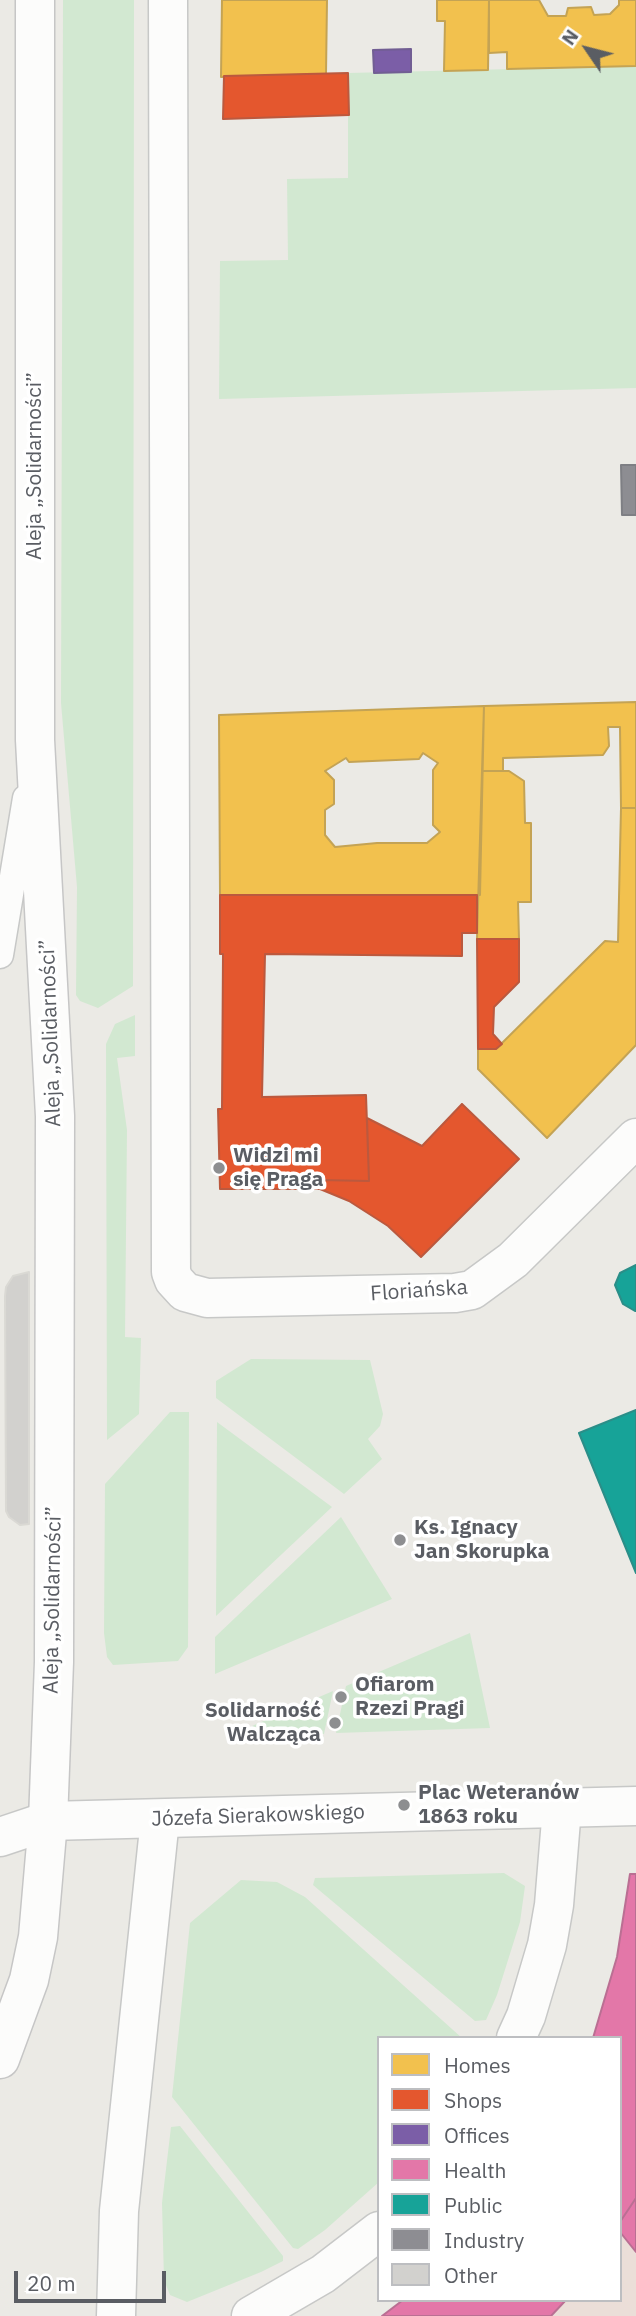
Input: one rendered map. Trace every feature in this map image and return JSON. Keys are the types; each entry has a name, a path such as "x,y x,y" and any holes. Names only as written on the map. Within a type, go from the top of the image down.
{"street":[{"name":"Aleja „Solidarności”","path":"0,2059 29,1980 38,1937 48,1821 54,1648 55,1116 35,740 35,0"},
{"name":"Floriańska","path":"168,0 171,1272 185,1292 206,1298 455,1293 472,1290 487,1282 513,1260 636,1138"},
{"name":"Józefa Sierakowskiego","path":"0,1837 48,1821 636,1806"},
{"path":"517,2036 526,2016 547,1945 554,1905 562,1808"},
{"path":"116,2316 119,2211 160,1819"},
{"path":"251,2316 323,2274 377,2233"}],"lane":[{"path":"0,955 35,740"}],"shaded area":[{"path":"630,1874 636,1874 636,2316 382,2316 400,2302 622,2302 622,2036 618,2036 617,1957"}],"green space":[{"path":"63,0 134,0 133,986 98,1008 80,1001 76,995 77,887 61,703"},
{"path":"636,66 636,388 219,399 220,261 288,260 287,179 348,178 348,73"},
{"path":"135,1015 135,1056 117,1058 127,1130 125,1337 141,1338 139,1414 107,1440 106,1044 115,1024"},
{"path":"251,1359 370,1360 383,1414 380,1426 368,1439 382,1459 344,1494 216,1398 216,1381"},
{"path":"170,1412 189,1412 188,1647 178,1661 113,1665 107,1657 104,1633 105,1484"},
{"path":"217,1422 332,1507 216,1616"},
{"path":"341,1517 392,1599 215,1674 215,1637"},
{"path":"470,1633 490,1728 336,1733 346,1686"},
{"path":"333,1691 324,1734 271,1734 252,1726"},
{"path":"504,1873 525,1886 520,1922 497,1995 486,2020 475,2021 313,1885 315,1878"},
{"path":"241,1880 277,1882 305,1897 460,2036 377,2036 377,2184 325,2230 298,2249 293,2248 172,2097 190,1923"},
{"path":"180,2126 283,2256 283,2261 261,2272 187,2302 170,2295 164,2280 162,2203 171,2127"}],"building: Homes":[{"path":"222,0 327,0 326,74 221,77"},
{"path":"437,0 489,0 488,70 444,71 445,21 437,21"},
{"path":"489,0 539,0 548,16 566,16 568,8 591,7 594,15 610,14 619,5 619,0 636,0 636,66 507,69 507,52 489,53"},
{"path":"636,702 636,808 621,808 620,727 608,727 609,746 603,755 503,758 503,771 482,771 484,706"},
{"path":"484,706 480,895 220,895 219,715","holes":["423,753 438,763 433,770 433,825 440,832 427,843 377,843 335,847 325,835 325,810 334,804 334,780 325,771 346,758 349,762 419,759"]},
{"path":"482,771 509,771 524,781 525,823 531,823 531,902 518,902 519,939 477,939"},
{"path":"621,808 636,808 636,1045 547,1138 478,1069 478,1049 496,1049 605,941 618,942"}],"building: Shops":[{"path":"348,73 349,115 223,119 224,76"},
{"path":"220,895 477,895 477,933 462,933 462,956 265,954 262,1097 366,1095 369,1181 320,1180 320,1189 220,1189 218,1109 222,1109 223,954 220,954"},
{"path":"477,939 519,939 519,982 494,1007 493,1034 502,1044 496,1049 478,1049"},
{"path":"462,1104 519,1159 421,1257 388,1226 349,1201 320,1189 320,1180 369,1181 367,1118 422,1146"}],"building: Offices":[{"path":"411,49 411,72 374,73 373,50"}],"building: Health":[{"path":"630,1874 636,1874 636,2198 622,2219 622,2036 594,2036 617,1957"},
{"path":"636,2198 636,2252 622,2234 622,2219"},
{"path":"400,2302 564,2302 551,2316 382,2316"}],"building: Public":[{"path":"636,1265 635,1311 623,1304 615,1285 620,1273"},
{"path":"636,1410 636,1573 579,1433"}],"building: Industry":[{"path":"621,465 636,465 636,515 622,515"}],"building: Other":[{"path":"29,1272 29,1524 20,1525 9,1517 6,1511 5,1296 6,1287 13,1276"}],"place":[{"name":"Widzi mi się Praga","path":"219,1168"},
{"name":"Ks. Ignacy Jan Skorupka","path":"400,1540"},
{"name":"Ofiarom Rzezi Pragi","path":"341,1697"},
{"name":"Solidarność Walcząca","path":"335,1723"},
{"name":"Plac Weteranów 1863 roku","path":"404,1805"}]}
